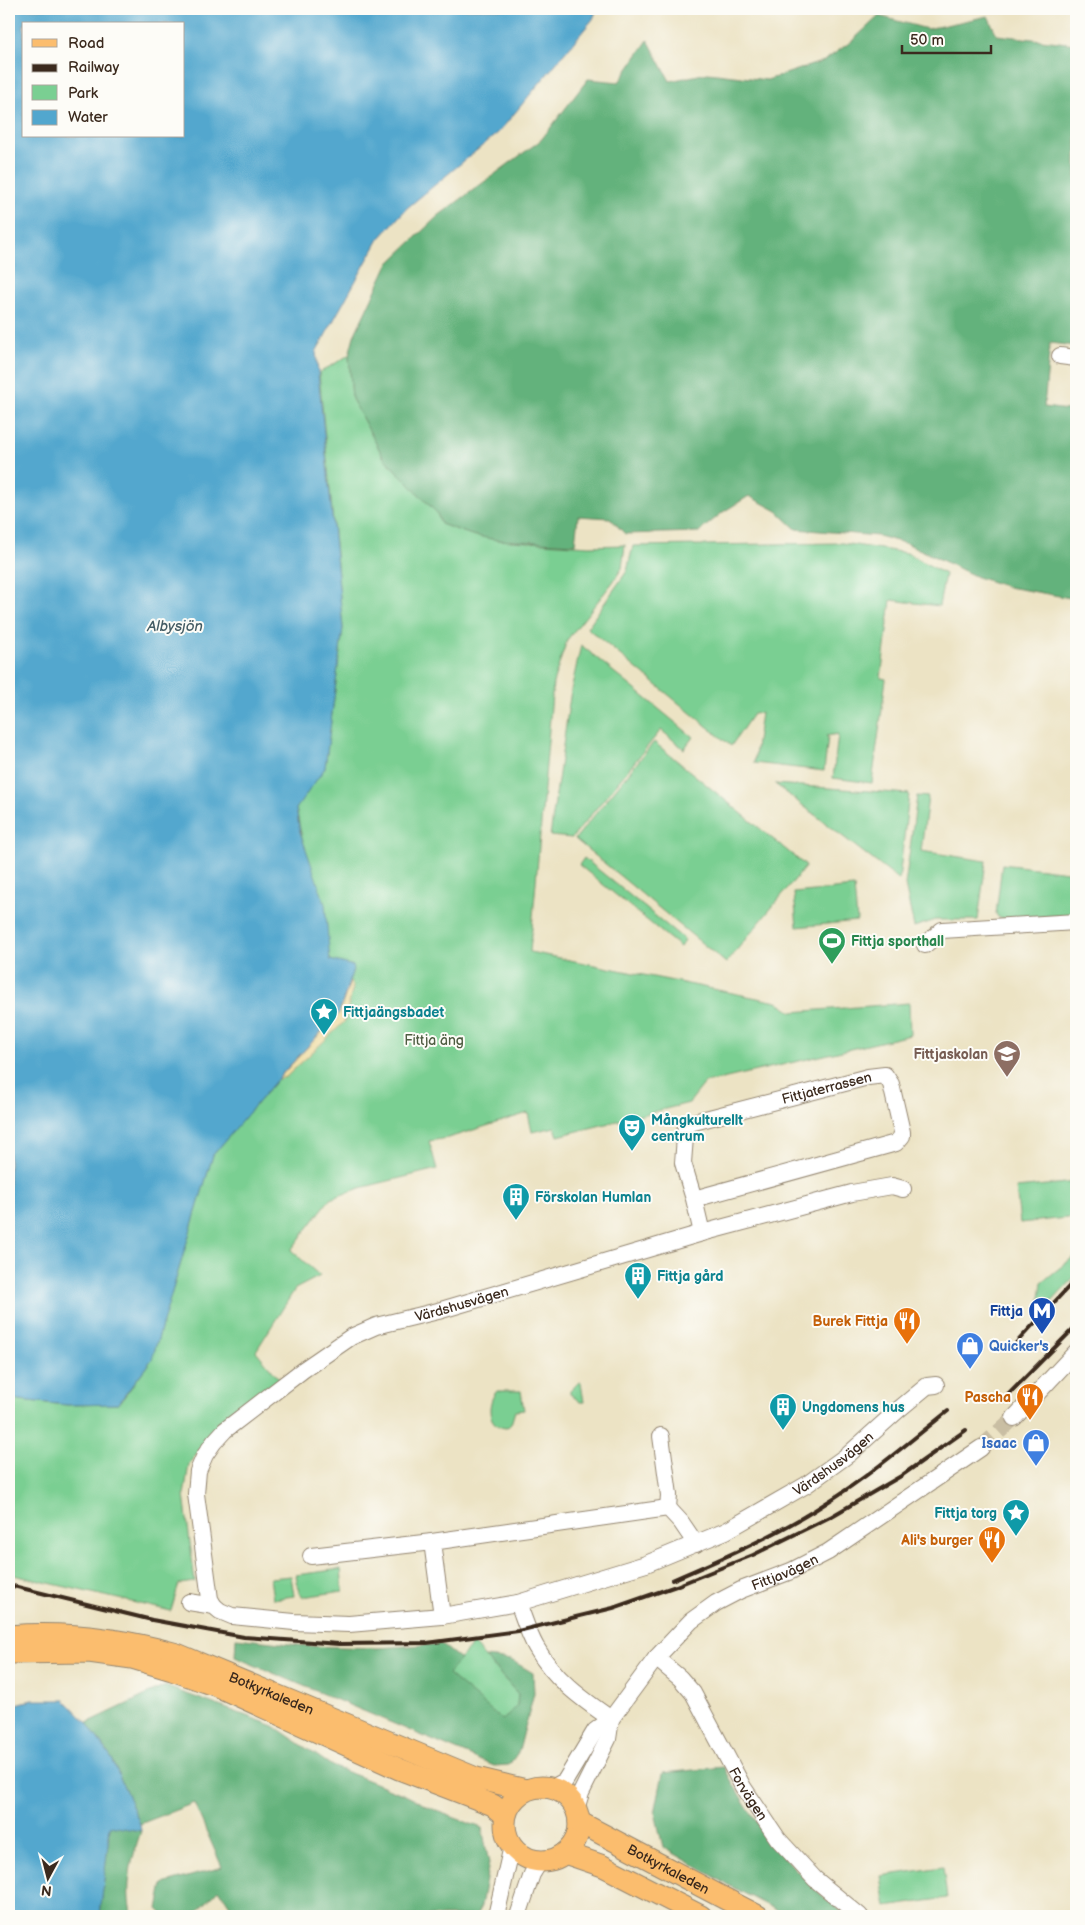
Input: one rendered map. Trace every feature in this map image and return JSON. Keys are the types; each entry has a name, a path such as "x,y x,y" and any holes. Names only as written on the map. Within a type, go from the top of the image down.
{"main road":[{"name":"Botkyrkaleden","path":"9,1636 56,1634 91,1637 135,1643 177,1654 476,1778 526,1790 539,1786 552,1788 571,1801 577,1816 758,1916"},
{"name":"Botkyrkaleden","path":"9,1653 89,1652 132,1658 172,1670 217,1686 399,1769 493,1804 505,1815"},
{"path":"526,1790 516,1796 505,1815 505,1828 512,1846 521,1854 540,1860 552,1859 564,1853 573,1843 578,1831 577,1816"},
{"name":"Botkyrkaleden","path":"564,1853 603,1866 701,1916"}],"street":[{"path":"925,945 942,930 1076,922"},
{"name":"Fittjaterrassen","path":"694,1199 896,1143 902,1136 902,1132 891,1084 885,1075 868,1077 686,1124 683,1163 702,1233"},
{"name":"Värdshusvägen","path":"903,1189 892,1186 852,1194 702,1233 438,1311 376,1326 351,1337 225,1430 214,1442 200,1466 196,1494 210,1598 214,1606 220,1611 232,1616 294,1622 349,1624 442,1616 518,1603 646,1564 696,1544 756,1515 806,1485 849,1454 927,1386 936,1385"},
{"path":"1014,1418 1076,1352"},
{"path":"661,1436 669,1495 668,1508 681,1522 696,1544"},
{"name":"Fittjavägen","path":"552,1788 565,1780 596,1731 611,1719 656,1658 691,1621 716,1603 741,1590 791,1570 828,1552 981,1448"},
{"path":"310,1556 432,1542 668,1508"},
{"path":"432,1542 442,1616"},
{"name":"Värdshusvägen","path":"189,1602 214,1606"},
{"path":"518,1603 536,1646 552,1669 571,1690 611,1719"},
{"name":"Forvägen","path":"656,1658 680,1678 693,1693 743,1787 778,1839 815,1879 860,1916"},
{"name":"Fittjavägen","path":"577,1816 581,1793 608,1739 611,1719"},
{"path":"496,1916 512,1846"},
{"path":"518,1916 532,1874 540,1860"}],"green space":[{"path":"879,16 927,29 988,16 997,35 1076,44 1076,335 1075,346 1050,343 1044,407 1076,411 1076,599 1008,587 977,577 908,544 878,536 796,529 777,511 749,496 723,512 699,532 625,534 610,518 578,516 575,544 497,540 472,535 441,524 437,513 384,458 352,399 349,355 354,336 388,264 438,216 541,140 588,79 619,82 648,40 670,81 708,73 767,80 824,61 852,41"},
{"name":"Fittja äng","path":"349,355 352,399 384,458 437,513 441,524 472,535 497,540 589,546 625,545 622,568 567,640 553,683 530,952 777,1002 792,1012 909,1003 910,1035 705,1083 689,1103 558,1136 555,1127 532,1132 528,1113 448,1138 429,1141 437,1169 360,1188 330,1199 291,1250 320,1276 295,1289 256,1351 281,1381 210,1435 189,1464 184,1495 195,1582 179,1584 171,1611 9,1574 9,1399 67,1405 119,1404 152,1359 213,1155 280,1076 339,1013 354,966 330,960 296,808 325,768 343,628 319,373"},
{"path":"842,543 907,553 945,574 939,606 891,600 881,678 886,679 872,783 833,778 838,734 826,736 828,737 824,771 754,763 761,713 753,714 731,746 587,628 627,571 633,546"},
{"path":"581,645 693,737 684,749 661,730 572,838 550,836 571,690"},
{"path":"654,742 806,866 726,963 575,839"},
{"path":"775,784 909,794 899,880"},
{"path":"917,796 928,797 921,851 986,861 978,920 936,920 914,927 905,885"},
{"path":"584,858 685,940 680,947 579,865"},
{"path":"1002,864 1076,873 1076,915 999,918 996,914"},
{"path":"854,887 857,921 797,927 794,893"},
{"path":"1076,1182 1076,1217 1020,1223 1016,1188"},
{"path":"1076,1255 1076,1276 1045,1309 1039,1306 1042,1282"},
{"path":"579,1382 581,1383 584,1402 580,1402 570,1394 570,1391"},
{"path":"497,1391 521,1391 524,1410 515,1411 511,1424 507,1428 495,1424 490,1414 491,1402"},
{"path":"341,1569 343,1591 302,1597 299,1593 296,1575"},
{"path":"291,1576 294,1596 273,1599 270,1578"},
{"path":"236,1638 307,1646 377,1648 441,1644 460,1659 448,1674 503,1720 517,1705 518,1694 485,1657 511,1660 533,1673 534,1693 519,1751 509,1765 494,1766 235,1657"},
{"path":"473,1644 518,1694 517,1705 503,1721 447,1674"},
{"path":"165,1686 274,1726 332,1766 405,1795 439,1812 482,1828 489,1863 481,1906 476,1916 237,1916 219,1889 193,1916 165,1916 158,1909 163,1884 222,1867 194,1803 140,1824 112,1759 87,1723"},
{"path":"724,1767 762,1829 777,1848 810,1884 847,1916 788,1916 732,1887 663,1847 655,1813 663,1773"},
{"path":"110,1825 141,1831 130,1873 129,1895 132,1916 100,1916"},
{"path":"943,1867 947,1898 886,1907 881,1876"}],"sand":[{"name":"Fittjaängsbadet","path":"350,982 353,987 344,1022 286,1077 278,1079 339,1013"}],"water":[{"name":"Albysjön","path":"9,9 597,9 593,19 499,132 407,208 379,239 316,352 343,628 325,768 296,809 300,832 325,904 330,960 354,966 339,1013 280,1076 213,1155 152,1359 118,1404 67,1405 9,1399"},
{"path":"32,1700 65,1700 87,1723 112,1759 140,1824 141,1831 110,1826 100,1916 9,1916 9,1706"}],"tunnel":[{"path":"981,1448 1014,1418"}],"railway":[{"path":"1016,1343 1076,1279"},
{"path":"1002,1401 1076,1326"},
{"path":"672,1580 751,1545 808,1514 842,1493 948,1411"},
{"path":"9,1585 152,1620 244,1637 339,1644 427,1643 518,1631 613,1608 676,1586 753,1555 832,1516 901,1476 966,1430"}],"place":[{"name":"Fittja sporthall","path":"832,965"},
{"name":"Fittjaängsbadet","path":"324,1036"},
{"name":"Fittjaskolan","path":"1007,1078"},
{"name":"Mångkulturellt centrum","path":"632,1152"},
{"name":"Förskolan Humlan","path":"516,1221"},
{"name":"Fittja gård","path":"638,1300"},
{"name":"Fittja","path":"1042,1335"},
{"name":"Burek Fittja","path":"907,1345"},
{"name":"Quicker's","path":"970,1370"},
{"name":"Pascha","path":"1030,1421"},
{"name":"Ungdomens hus","path":"783,1431"},
{"name":"Isaac","path":"1036,1467"},
{"name":"Fittja torg","path":"1016,1537"},
{"name":"Ali's burger","path":"992,1564"}]}
